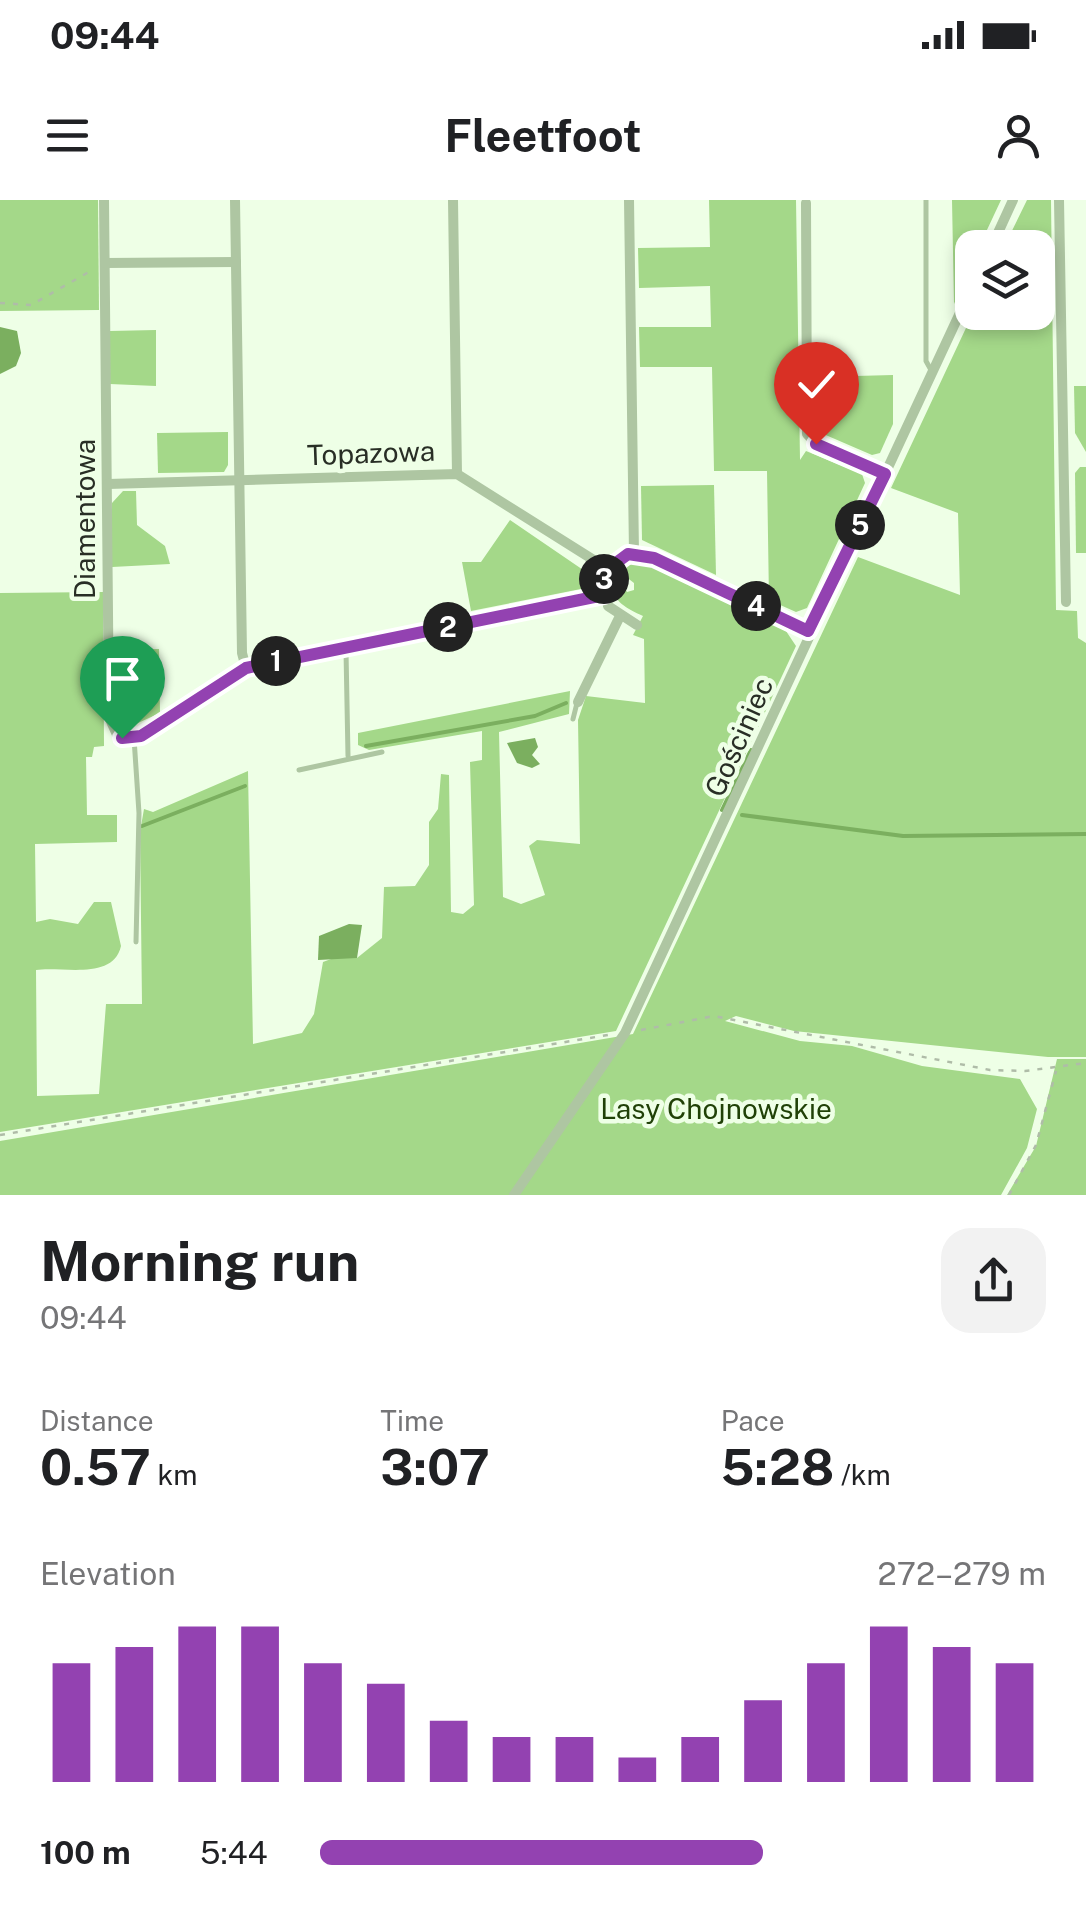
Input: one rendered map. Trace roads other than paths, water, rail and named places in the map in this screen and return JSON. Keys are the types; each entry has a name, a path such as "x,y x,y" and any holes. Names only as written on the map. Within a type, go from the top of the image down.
{"street":[{"name":"Diamentowa","path":"104,200 109,726 122,738 134,738"},
{"path":"235,200 242,653 246,668"},
{"path":"453,200 458,474"},
{"path":"629,200 634,553"},
{"path":"999,230 1013,200"},
{"path":"1059,200 1066,602"},
{"path":"806,203 807,434 816,444 885,474"},
{"path":"105,263 236,262"},
{"name":"Gościniec","path":"514,1195 622,1036 734,804 808,631 955,323"},
{"name":"Topazowa","path":"108,484 458,474 608,569"},
{"path":"637,625 620,616 604,595 608,569 620,557 634,553 654,558 808,631"},
{"path":"134,738 246,668 604,595"},
{"path":"578,702 620,616"}],"lane":[{"path":"926,200 926,361 932,372"},
{"path":"346,648 348,756"},
{"path":"572,719 578,702"},
{"path":"134,738 139,812 136,942"},
{"path":"299,770 348,756 382,752"}],"waterway":[{"path":"366,746 535,716 566,703"},
{"path":"722,810 751,750"},
{"path":"142,826 245,786"},
{"path":"742,815 903,836 1086,834"}],"park label":[{"name":"Lasy Chojnowskie","path":"716,1109"}]}
